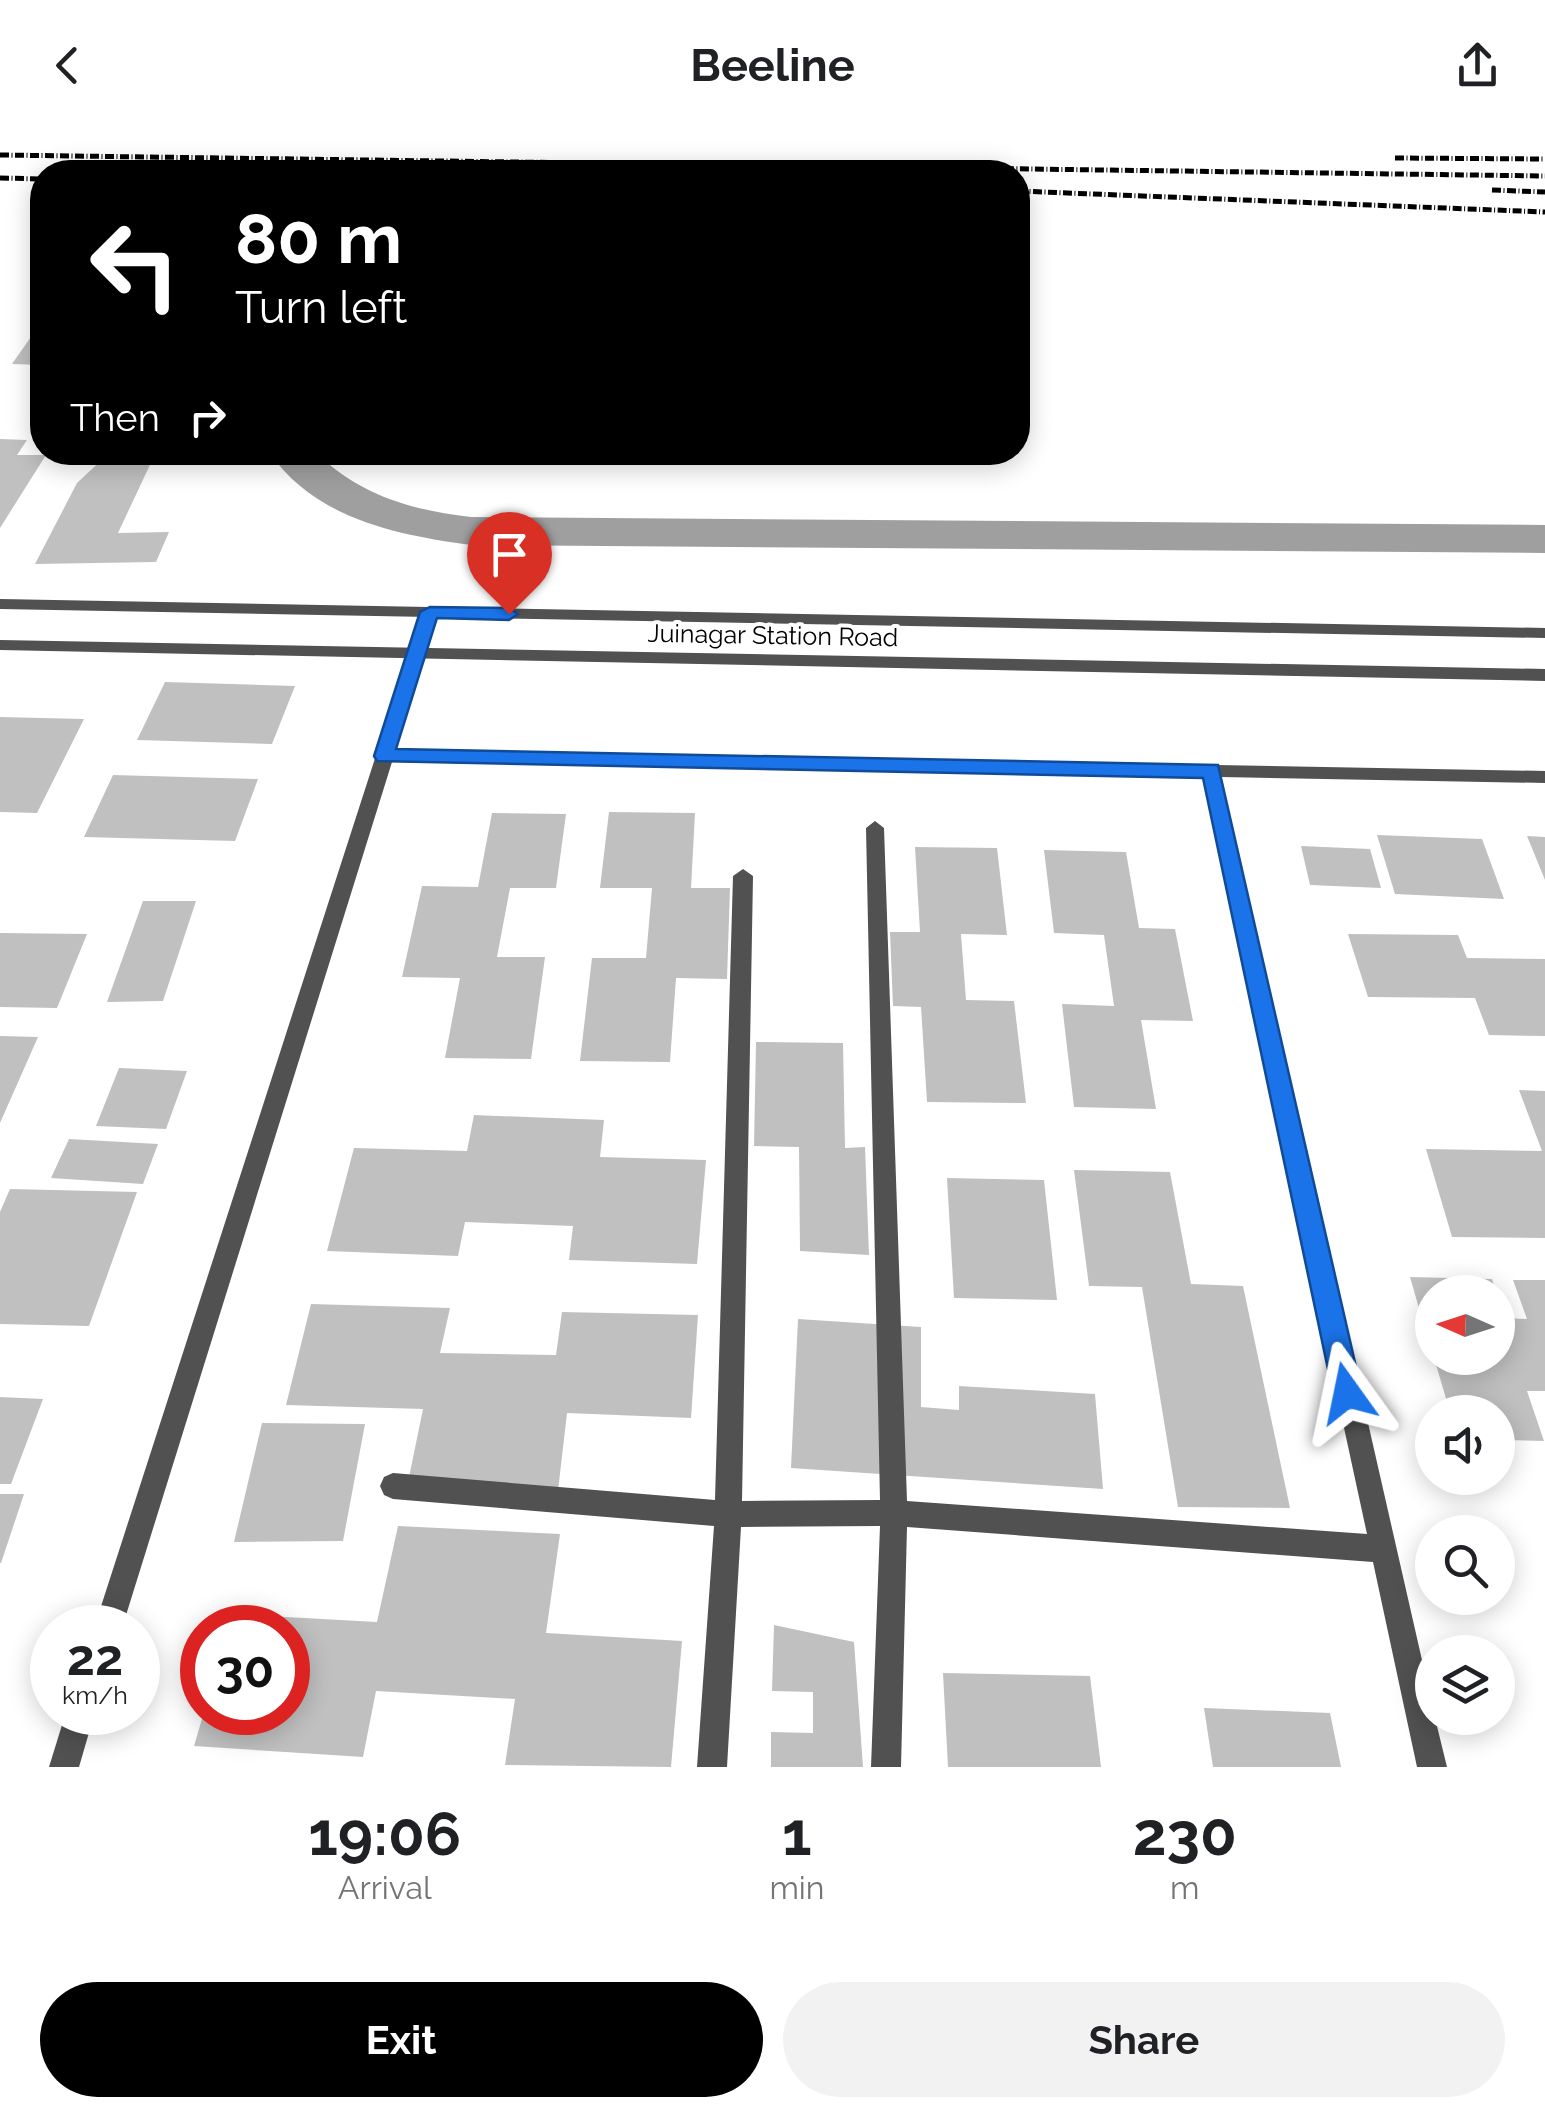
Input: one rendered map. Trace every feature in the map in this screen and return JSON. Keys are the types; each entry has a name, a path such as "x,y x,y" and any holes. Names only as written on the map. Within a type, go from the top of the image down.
{"street":[{"name":"Juinagar Station Road","path":"0,604 1545,633"},
{"path":"115,1605 430,612"},
{"name":"Juinagar Station Road","path":"0,645 1545,675"},
{"path":"384,756 1545,776"},
{"path":"1211,770 1432,1767"},
{"path":"875,828 894,1513 886,1767"},
{"path":"712,1767 728,1514 743,876"},
{"path":"393,1486 728,1514 894,1513 1381,1548"},
{"path":"64,1767 74,1735"}],"building":[{"path":"30,338 30,365 12,364"},
{"path":"0,439 27,440 17,455 30,455 30,465 40,465 0,528"},
{"path":"96,465 150,465 118,533 169,532 156,562 35,564 77,483"},
{"path":"165,682 295,686 272,744 137,740"},
{"path":"0,717 84,719 37,813 0,812"},
{"path":"113,775 258,779 235,841 84,837"},
{"path":"609,812 695,813 691,888 730,888 727,979 676,978 670,1062 580,1061 592,958 646,958 652,888 600,888"},
{"path":"492,813 566,814 556,888 510,888 497,957 545,957 531,1059 445,1058 460,978 402,977 422,886 478,887"},
{"path":"1377,835 1482,839 1504,899 1395,894"},
{"path":"1527,836 1545,837 1545,880"},
{"path":"1301,846 1370,849 1381,888 1310,885"},
{"path":"915,847 997,848 1007,935 961,934 966,1000 1014,1001 1026,1103 927,1102 921,1007 893,1006 890,932 920,932"},
{"path":"1044,850 1126,852 1139,928 1175,929 1193,1021 1141,1020 1156,1109 1074,1107 1062,1004 1114,1006 1104,935 1054,933"},
{"path":"143,901 196,901 163,1001 107,1002"},
{"path":"0,933 87,934 57,1008 0,1007"},
{"path":"1348,934 1458,935 1467,958 1545,959 1545,1036 1489,1035 1475,998 1368,997"},
{"path":"0,1036 38,1037 0,1123"},
{"path":"756,1042 843,1043 845,1148 865,1147 869,1255 800,1251 799,1147 754,1146"},
{"path":"119,1068 187,1071 166,1129 96,1126"},
{"path":"1519,1090 1545,1091 1545,1238 1452,1237 1426,1149 1542,1151"},
{"path":"474,1115 604,1120 600,1157 706,1160 697,1264 569,1260 573,1226 465,1222 458,1256 327,1251 354,1148 467,1151"},
{"path":"69,1139 158,1144 143,1184 51,1178"},
{"path":"1074,1170 1170,1172 1191,1284 1243,1286 1290,1508 1178,1507 1142,1287 1089,1286"},
{"path":"947,1178 1044,1180 1057,1300 954,1298"},
{"path":"10,1189 137,1192 89,1326 0,1324 0,1212"},
{"path":"1515,1280 1545,1280 1545,1391 1527,1391 1544,1441 1515,1440 1515,1395 1445,1395 1439,1375 1515,1375 1515,1318 1527,1319"},
{"path":"311,1304 450,1308 440,1353 556,1355 562,1312 698,1315 691,1418 567,1413 558,1491 407,1487 423,1409 286,1405"},
{"path":"798,1319 921,1327 921,1407 959,1410 959,1386 1095,1394 1103,1489 791,1468"},
{"path":"0,1397 43,1399 11,1484 0,1484"},
{"path":"262,1423 365,1424 343,1541 234,1542"},
{"path":"0,1494 24,1494 1,1563 0,1563"},
{"path":"398,1526 560,1534 546,1633 682,1641 671,1767 505,1765 515,1699 376,1691 363,1757 194,1746 197,1735 310,1735 310,1618 377,1622"},
{"path":"774,1625 854,1642 863,1767 771,1767 771,1732 813,1733 813,1692 772,1691"},
{"path":"943,1673 1090,1676 1101,1767 948,1767"},
{"path":"1204,1708 1330,1713 1341,1767 1213,1767"}],"waterway":[{"path":"303,465 354,503 391,517 471,531 594,535 1545,539"}],"railway":[{"path":"0,155 368,160"},
{"path":"1395,158 1545,159"},
{"path":"1030,169 1545,176"},
{"path":"0,178 30,179"},
{"path":"1492,190 1545,192"},
{"path":"1030,191 1545,212"}],"route":[{"path":"509,614 430,612 384,756 1211,770 1347,1393"}]}
